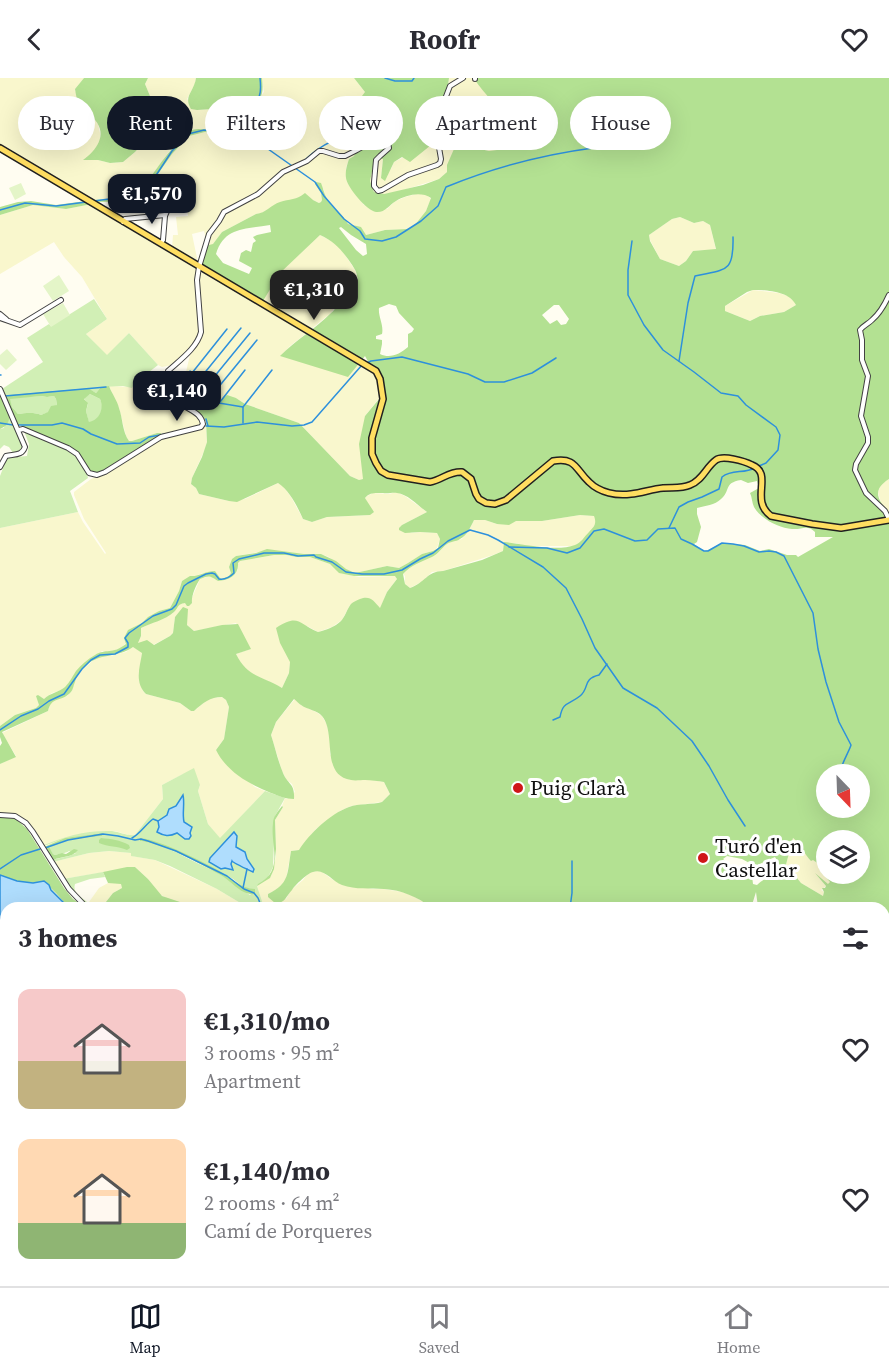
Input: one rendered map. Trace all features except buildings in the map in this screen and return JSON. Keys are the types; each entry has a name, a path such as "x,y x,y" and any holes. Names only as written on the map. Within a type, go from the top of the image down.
{"main road":[{"path":"0,148 376,371 380,379 382,404 371,447 376,463 381,471 388,475 430,482 451,472 462,472 471,479 479,499 495,504 506,500 553,461 562,459 576,466 590,483 616,495 687,487 698,481 716,460 725,458 753,465 759,470 762,481 761,503 771,516 841,528 889,520"}],"street":[{"path":"19,430 23,429 68,448 77,454 89,473 97,476 161,437 202,426 203,421 200,416 176,398 167,375 168,371 189,352 200,337 197,280 199,267 209,234 224,212 252,199 283,172 307,161 319,151 345,156 378,138 384,139 388,142 389,148 376,160 374,186 378,191 408,175 437,165 441,159 437,136 439,108 450,86 463,78"},
{"path":"161,244 165,215 170,204"},
{"path":"123,222 125,219 165,215"},
{"path":"889,295 872,320 860,330 862,360 868,376 861,416 868,443 855,470 866,493 885,511 889,520"},
{"path":"0,316 20,325 61,300"},
{"path":"0,389 24,443 24,450 19,454 6,456 0,466"},
{"path":"0,815 15,816 26,823 69,889 81,902"}],"shaded area":[{"path":"0,78 84,78 75,89 77,96 18,96 18,150 94,150 84,160 110,163 123,162 137,150 170,150 138,195 132,197 111,188 111,199 92,200 0,145"},
{"path":"148,78 196,78 189,96 150,96 145,84"},
{"path":"262,78 354,78 367,96 319,96 319,150 357,150 354,156 349,159 346,168 348,184 364,205 387,209 394,202 405,197 426,194 431,199 426,211 414,226 366,235 354,225 348,224 316,182 322,200 319,203 313,200 298,199 279,203 222,232 213,245 203,246 206,238 204,231 192,234 198,263 172,248 173,235 178,235 176,217 188,216 186,203 139,201 176,150 193,150 193,135 205,132 205,150 307,150 307,96 261,96 264,92"},
{"path":"449,78 474,78 488,96 446,96"},
{"path":"193,106 197,110 205,110 205,129 193,130"},
{"path":"95,120 98,124 100,142 95,149"},
{"path":"418,150 459,150 447,172 439,179 397,192 384,194 374,192 370,181 375,158 383,159 381,178 391,169 394,162"},
{"path":"92,204 197,268 199,336 188,351 172,365 162,367 158,365 129,333 107,356 86,334 107,319 82,277 54,242 0,274 0,215 33,205 66,209"},
{"path":"680,217 694,223 703,221 710,225 716,250 693,251 679,266 660,259 649,235 672,219"},
{"path":"320,235 337,244 355,270 357,283 331,313 310,330 263,301 279,273"},
{"path":"203,272 308,332 281,356 360,363 376,375 380,397 365,416 363,479 359,480 350,476 299,423 245,404 236,398 206,405 187,385 185,376 190,355 203,331 199,277"},
{"path":"753,290 788,296 796,305 784,312 760,316 750,321 725,311 725,306"},
{"path":"165,376 175,398 200,418 200,427 161,436 157,433 129,441 119,408 109,386 133,387 139,396"},
{"path":"206,427 207,442 191,484 199,494 229,501 245,499 278,483 291,497 303,519 312,522 327,517 370,515 365,498 367,496 373,493 396,492 427,512 402,525 411,533 437,533 440,539 437,548 399,568 387,566 355,573 321,554 271,550 236,556 229,567 232,573 229,576 222,579 203,573 182,581 170,608 159,611 128,633 126,643 121,648 111,652 102,651 74,674 62,690 44,699 37,696 39,705 36,708 15,715 0,726 0,528 78,512 105,554 84,519 74,492 91,479 161,438"},
{"path":"889,479 889,513 881,503 878,492 881,484"},
{"path":"580,515 595,516 595,527 574,546 526,546 504,543 503,551 443,571 432,572 423,581 410,588 405,584 403,574 406,571 419,561 437,554 448,543 462,539 474,520 485,520 497,524 542,521"},
{"path":"274,555 310,557 330,564 340,573 359,577 396,576 397,579 387,592 380,609 350,605 342,620 332,627 318,632 307,626 290,662 289,673 282,688 248,672 241,664 236,654 250,649 236,623 194,631 187,625 187,609 175,617 173,633 170,636 153,645 137,645 141,636 141,628 173,613 178,605 191,600 200,579 212,576 218,581 224,580 235,574 240,561"},
{"path":"133,647 142,652 139,680 146,694 180,703 191,711 212,698 222,697 226,700 229,707 224,739 216,750 255,787 265,791 220,839 208,824 198,791 200,785 183,774 162,785 163,799 135,835 102,831 42,846 23,819 0,813 0,764 16,756 2,733 48,711 50,703 67,696 77,676 95,659 126,652"},
{"path":"295,699 301,705 316,712 322,716 327,725 330,754 350,780 367,779 384,782 390,794 382,802 351,806 340,811 316,829 299,850 291,851 286,880 278,889 268,894 286,899 291,890 306,876 317,871 333,880 372,889 408,893 423,902 262,902 257,886 271,876 276,856 275,820 283,807 285,798 287,799 295,792 282,771 271,735 276,722"},
{"path":"793,838 803,852 816,862 816,884 826,886 821,890 824,892 823,896 801,883 797,878 784,878"},
{"path":"109,851 132,853 132,856 155,860 217,889 239,902 170,900 159,894 135,867 63,879 53,862 89,853"},
{"path":"108,883 121,883 122,888 113,893 106,902 89,902 99,888"}],"green space":[{"path":"84,78 148,78 145,84 150,96 107,96 107,150 137,150 123,162 83,160 95,150 99,142 100,131 95,120 95,96 77,96 75,89"},
{"path":"196,78 262,78 263,86 261,96 205,96 205,110 197,110 193,109 193,96 189,96"},
{"path":"354,78 449,78 447,96 415,96 415,150 425,150 410,162 402,157 394,162 385,181 381,178 383,159 375,158 370,181 374,192 384,194 439,179 447,172 447,165 454,150 558,150 558,96 487,96 474,78 889,78 889,479 880,487 878,495 889,513 889,902 757,902 756,892 753,902 423,902 403,892 347,887 317,871 302,880 283,901 274,902 268,894 284,882 291,851 299,850 321,825 342,810 382,802 390,794 384,782 341,777 332,762 328,733 322,716 300,705 294,699 276,722 271,735 283,773 292,787 294,799 255,786 232,771 216,750 224,739 229,707 226,700 222,697 210,699 191,711 180,703 146,694 139,679 142,653 133,647 89,663 82,669 70,693 54,701 48,711 2,732 16,757 0,764 2,743 0,726 15,715 36,708 39,705 36,696 44,699 65,687 78,669 92,657 126,644 124,638 128,630 159,611 170,608 182,581 190,576 215,571 222,579 231,573 229,567 236,556 267,549 321,554 355,573 387,566 399,568 422,554 438,548 440,539 437,533 405,533 399,530 402,525 427,512 401,494 373,493 369,495 365,498 374,512 370,515 327,517 312,522 303,519 290,494 278,483 237,502 199,494 191,484 207,442 206,422 203,416 183,404 176,396 180,382 187,385 205,404 211,396 218,402 227,395 245,404 299,423 350,476 359,480 363,479 359,444 365,416 384,393 379,371 370,365 365,356 348,377 280,356 333,311 355,285 356,272 345,255 332,242 320,235 280,273 263,301 201,264 205,246 213,244 222,232 277,203 305,193 313,200 321,202 321,193 316,182 321,183 328,201 348,224 361,227 366,235 414,226 426,211 431,198 418,194 396,201 382,211 372,211 347,182 349,159 354,156 357,150 403,150 403,96 362,96 365,92","holes":["680,217 694,223 703,221 710,225 716,249 693,251 679,266 660,259 649,235 672,219","270,225 271,232 253,237 256,241 253,243 251,252 246,250 241,253 239,261 252,268 249,274 223,263 216,254 224,239 237,231","341,227 366,244 367,254 363,256 356,250 339,228","753,290 783,294 793,300 796,305 784,312 760,316 750,321 725,311 725,306","389,304 396,306 399,313 414,329 408,334 408,347 391,356 380,354 382,340 376,339 376,336 382,334 379,308","554,305 559,305 569,319 566,324 561,325 557,320 550,324 542,315","741,480 748,483 757,481 759,488 750,493 754,507 776,525 796,529 809,528 815,532 815,537 833,537 798,557 769,549 760,551 745,545 722,543 704,551 694,544 697,542 701,527 697,508 719,501 729,485","580,515 594,516 595,521 592,529 575,545 550,548 504,542 503,551 482,560 433,573 410,588 405,584 403,574 406,571 434,556 449,543 462,538 469,531 474,520 509,525 516,521 542,521","274,555 310,557 330,564 339,573 354,576 395,576 397,579 387,592 380,608 372,599 363,598 352,603 341,621 327,629 318,632 298,621 289,621 276,628 280,643 290,662 289,673 282,688 245,668 236,654 251,649 238,624 194,631 187,625 188,609 183,607 175,617 173,633 170,636 154,645 147,640 138,643 141,628 166,617 181,604 185,603 189,606 192,603 192,597 200,579 211,577 218,581 233,576 240,561","727,856 742,859 755,866 775,857 782,869 757,885 753,884 752,876 742,875 723,859"]},
{"path":"193,130 205,130 205,132 193,135"},
{"path":"171,150 176,150 139,201 95,202 92,200 131,198 138,195"},
{"path":"21,183 26,194 15,200 9,188"},
{"path":"31,201 56,205 86,201 92,204 66,209 33,205 0,215 0,207"},
{"path":"59,275 69,291 53,301 43,286"},
{"path":"94,299 107,319 86,334 107,355 129,333 158,365 132,388 101,387 96,393 87,388 4,395 2,389 43,362 27,338"},
{"path":"63,303 70,315 51,327 43,314"},
{"path":"7,349 17,360 6,370 0,364 0,355"},
{"path":"109,386 118,405 129,441 157,433 161,433 161,436 97,474 90,473 77,454 18,424 4,395 88,388 96,393 101,387","holes":["90,394 100,399 102,406 96,419 89,422 86,411 88,403 84,399","54,396 57,405 51,406 48,412 41,415 18,414 12,407 10,399"]},
{"path":"0,393 9,417 5,426 0,429"},
{"path":"90,394 100,399 102,410 99,417 89,423 86,411 88,404 84,398"},
{"path":"54,396 57,405 41,415 18,414 9,398"},
{"path":"8,411 23,443 22,450 16,453 4,445 0,449 0,429 4,428"},
{"path":"24,431 72,453 85,468 88,478 70,491 78,512 0,528 0,476 7,458 27,456 29,444"},
{"path":"194,768 208,824 220,838 265,791 285,798 275,816 273,867 267,879 257,886 262,902 239,902 170,866 155,860 131,856 131,853 109,851 89,853 53,862 42,846 64,838 44,846 56,859 76,853 69,851 55,855 48,847 68,840 104,834 65,838 85,833 112,831 135,835 163,799 162,785","holes":["140,838 178,851 233,879 244,888 254,890 250,895 214,871 163,846 140,841"]},
{"path":"282,806 275,820 274,869 270,878 257,886 271,872 274,865 273,821"},
{"path":"0,817 16,819 27,829 64,888 78,902 63,902 43,881 33,883 17,881 0,875"},
{"path":"104,834 102,836 68,840 49,847 55,855 66,854 74,849 78,850 73,854 53,860 44,847 65,838"},
{"path":"101,838 122,842 130,848 127,850 99,843"},
{"path":"140,838 158,842 190,856 218,870 240,885 255,889 255,894 245,893 223,877 191,859 160,846 140,841"},
{"path":"135,867 162,896 180,902 106,902 113,893 122,888 121,884 108,883 103,872"},
{"path":"103,872 105,877 75,884 76,892 87,902 80,900 63,879"}],"water":[{"path":"183,795 184,822 192,827 189,839 177,833 167,835 157,832 158,821 167,815 169,809 176,806"},
{"path":"234,832 237,836 236,847 245,852 254,869 253,872 232,861 233,870 221,869 209,862"},
{"path":"0,875 17,881 33,883 44,881 63,902 0,902"}],"waterway":[{"path":"94,201 135,200 151,183 172,151 188,134 204,130 226,131 240,111 259,97 260,78"},
{"path":"385,78 395,81 412,81 414,78"},
{"path":"306,159 319,148"},
{"path":"269,150 315,182 344,219 360,231 365,239 382,241 396,237 421,221 438,206 446,187 482,173 518,163 580,150"},
{"path":"0,210 25,203 56,206 86,202"},
{"path":"679,361 688,303 695,276 721,270 730,263 733,237"},
{"path":"632,241 628,270 628,295 644,325 663,350 721,393 738,396 746,405 776,427 780,435 778,450 766,463 759,466"},
{"path":"198,381 241,328"},
{"path":"192,373 227,329"},
{"path":"205,388 250,333"},
{"path":"212,395 257,340"},
{"path":"367,363 402,357 468,374 485,382 504,382 532,373 556,358"},
{"path":"206,426 224,427 257,422 292,426 312,422 362,365"},
{"path":"220,402 245,370"},
{"path":"243,407 272,370"},
{"path":"190,371 219,403 243,407 243,423"},
{"path":"5,396 106,387"},
{"path":"206,419 208,426"},
{"path":"0,423 13,425"},
{"path":"18,425 62,423 83,429 117,444 140,443 149,437 171,433"},
{"path":"669,528 679,507 719,489 722,477 755,468"},
{"path":"509,547 547,548 567,553 580,548 594,531 604,529 635,541 647,540 658,529 675,528 681,539 704,551 722,543 744,546 759,552 776,552 784,556 813,613 826,682 839,722 851,745 843,764"},
{"path":"0,730 21,716 64,694 91,660 100,655 115,654 128,647 125,638 129,633 153,616 172,609 184,586 188,583 212,573 219,579 227,578 234,573 233,563 239,559 264,553 314,555 332,562 346,572 384,574 402,570 470,530 498,540 543,567 566,588 595,648 623,688 657,708 692,741 745,826"},
{"path":"553,720 560,717 565,706 580,696 588,681 599,675 607,664"},
{"path":"132,838 153,819 158,821"},
{"path":"45,848 68,840 103,834 141,839 176,851 227,876 244,889 254,893 260,902"},
{"path":"0,869 21,855 40,849"},
{"path":"571,902 572,861"},
{"path":"243,888 247,869"}],"place":[{"name":"Puig Clarà","path":"518,788"},
{"name":"Turó d'en Castellar","path":"703,858"}]}
